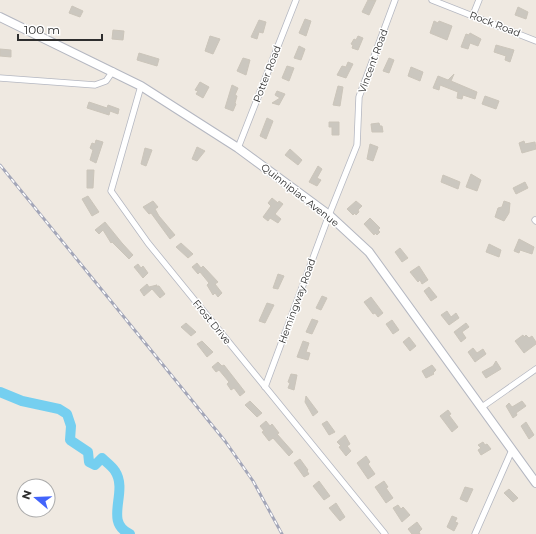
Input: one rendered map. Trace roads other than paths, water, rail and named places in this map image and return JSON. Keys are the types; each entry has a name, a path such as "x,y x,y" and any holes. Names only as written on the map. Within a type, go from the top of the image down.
{"main road":[{"name":"Quinnipiac Avenue","path":"0,17 141,86 238,148 329,215 369,252 536,483"}],"street":[{"name":"Potter Road","path":"238,148 296,0"},
{"name":"Vincent Road","path":"329,215 357,145 359,97 395,0"},
{"name":"Rock Road","path":"432,0 536,41"},
{"path":"473,15 479,0"},
{"path":"0,78 95,85 106,81 113,71"},
{"name":"Frost Drive","path":"141,86 111,192 148,243 385,534"},
{"name":"Hemingway Road","path":"265,387 329,215"},
{"path":"482,407 536,369"},
{"path":"475,534 512,450"}],"waterway":[{"path":"0,392 22,401 59,409 67,414 71,426 70,440 88,452 89,462 95,465 102,458 115,471 119,479 118,522 122,529 130,534"}],"railway":[{"path":"0,165 225,441 253,481 282,534"}]}
